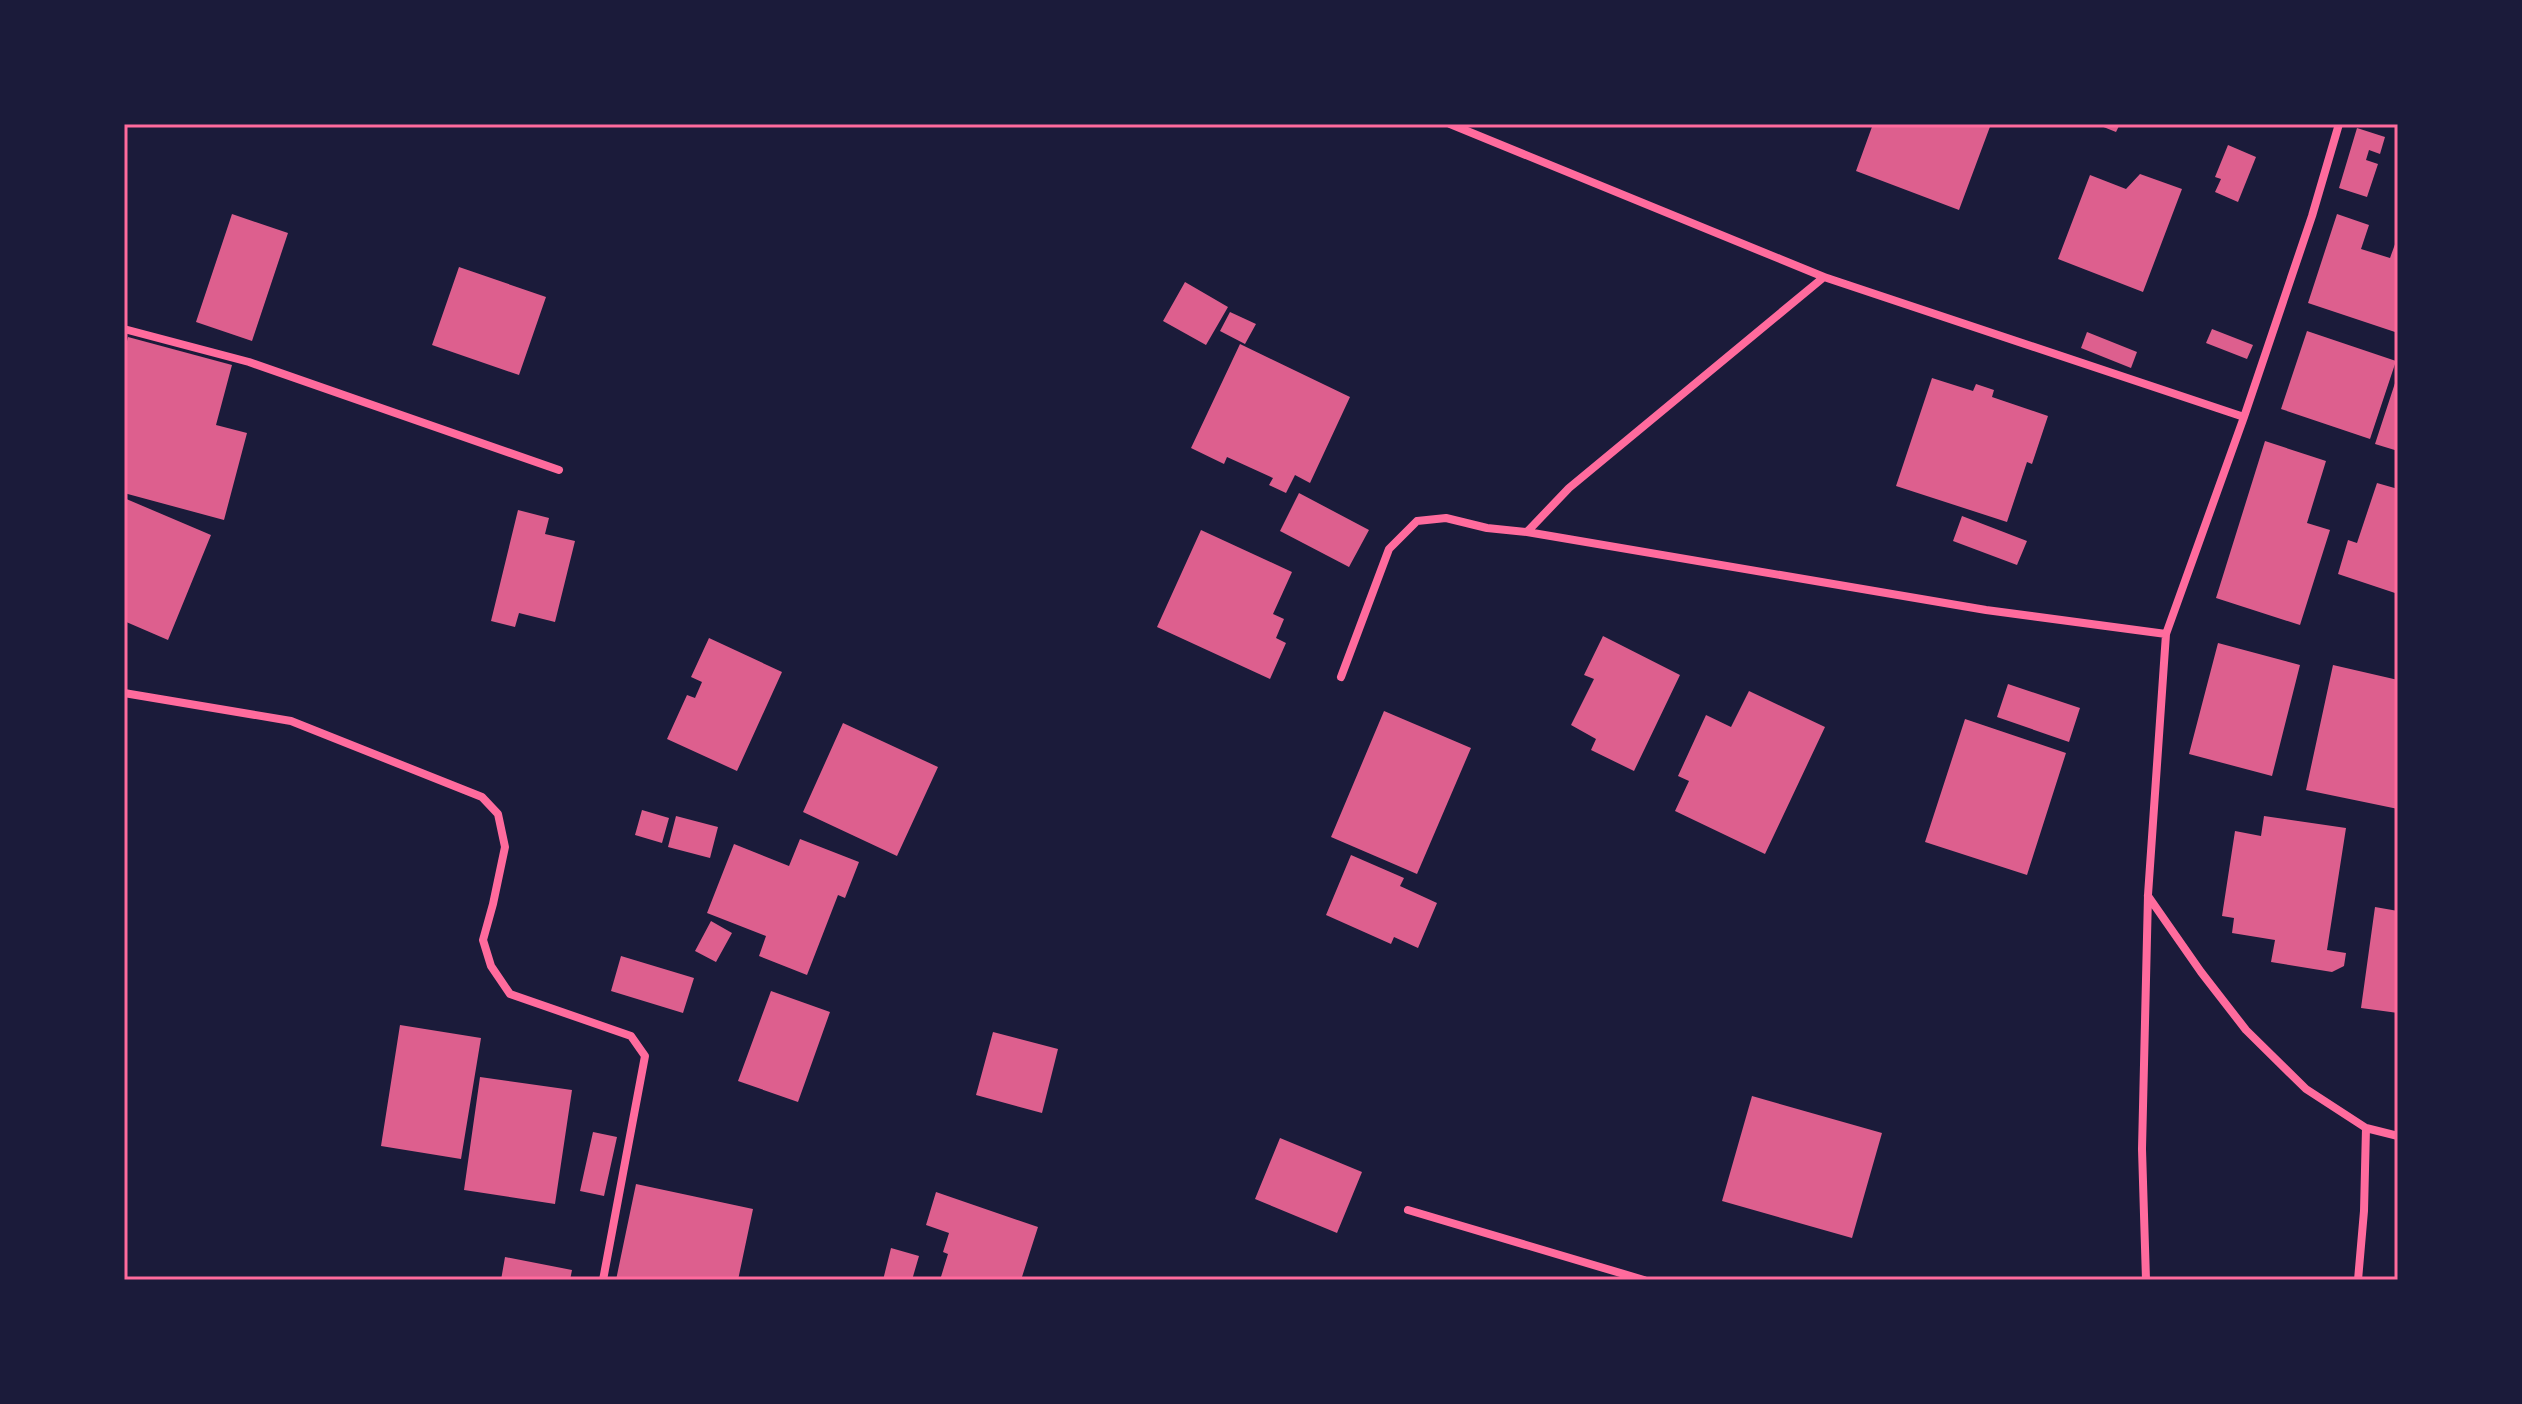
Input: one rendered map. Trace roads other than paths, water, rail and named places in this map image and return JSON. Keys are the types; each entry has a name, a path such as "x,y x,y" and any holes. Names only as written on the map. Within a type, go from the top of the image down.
{"street":[{"path":"1450,124 1824,277 2244,417"},
{"path":"2146,1280 2142,1149 2148,895 2166,634 2244,417 2312,216 2339,124"},
{"path":"1527,532 1569,488 1824,277"},
{"path":"124,329 249,362 559,470"},
{"path":"1341,677 1389,549 1417,521 1446,518 1487,528 1527,532 1986,610 2166,634"},
{"path":"124,693 291,721 482,797 498,814 505,847 483,940 491,966 510,994 631,1036 645,1056 603,1280"},
{"path":"2148,895 2246,1030 2306,1089 2366,1128 2398,1136"},
{"path":"2358,1280 2366,1128"},
{"path":"1408,1210 1644,1280"}]}
